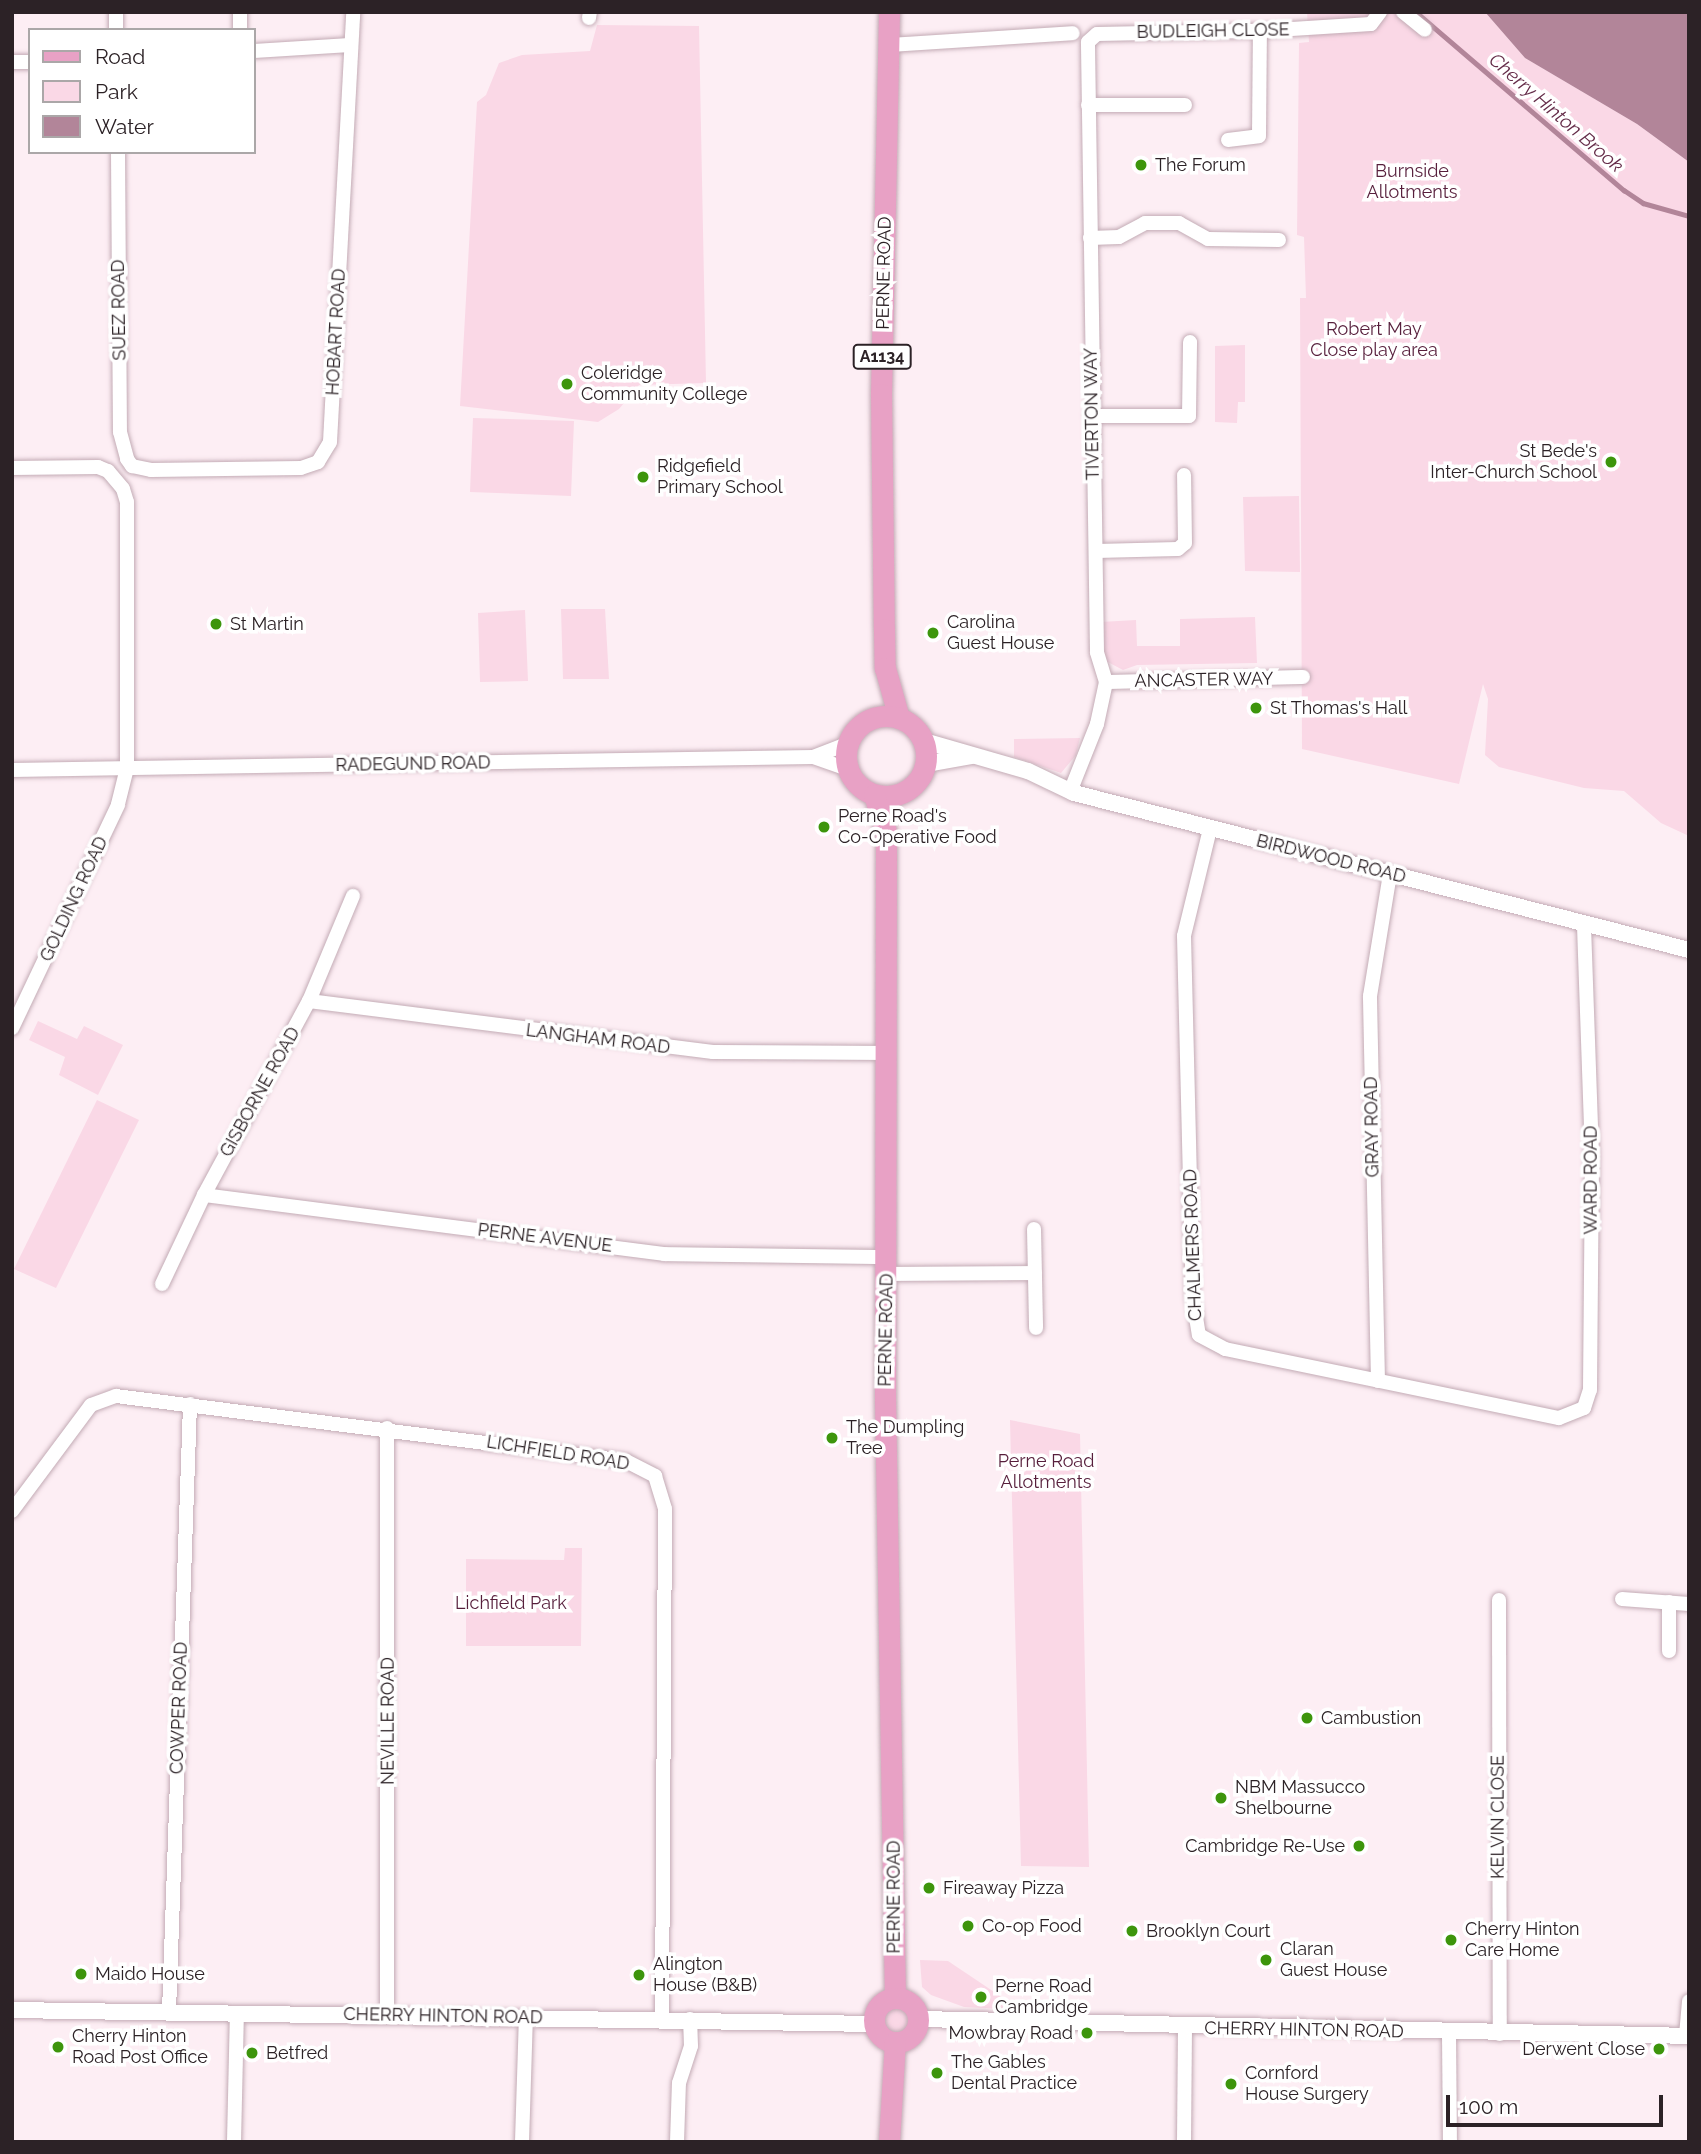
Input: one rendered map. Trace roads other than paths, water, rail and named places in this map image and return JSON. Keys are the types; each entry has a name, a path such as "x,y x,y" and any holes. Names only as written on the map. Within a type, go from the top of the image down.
{"main road":[{"name":"PERNE ROAD","path":"874,718 885,668 881,394 889,12"},
{"name":"PERNE ROAD","path":"885,668 899,718"},
{"path":"848,769 847,744 863,723 874,718 899,718 924,741 926,764"},
{"name":"PERNE ROAD","path":"886,831 898,795 916,783 926,764"},
{"name":"PERNE ROAD","path":"848,769 854,781 874,795 886,831 888,1053 885,1397 895,1998"},
{"path":"874,795 898,795"},
{"path":"895,1998 909,2001 919,2019 914,2033 895,2042 882,2036 874,2024 877,2008 895,1998"},
{"path":"889,2142 895,2042"}],"street":[{"name":"HOBART ROAD","path":"132,466 151,470 301,468 318,462 325,454 330,442 353,12"},
{"path":"1403,12 1425,30"},
{"name":"BUDLEIGH CLOSE","path":"1097,33 1260,31 1376,18"},
{"path":"1228,140 1259,136 1260,31"},
{"path":"889,45 1073,33"},
{"name":"TIVERTON WAY","path":"1070,792 1097,724 1106,682 1097,652 1092,416 1088,42 1097,33"},
{"path":"256,51 350,45"},
{"path":"1088,105 1185,105"},
{"name":"SUEZ ROAD","path":"118,154 121,432 123,451 132,466"},
{"path":"1090,238 1119,237 1145,223 1178,223 1208,239 1279,240"},
{"path":"1092,416 1189,416 1190,342"},
{"path":"12,468 98,467 118,479 127,502 127,768"},
{"path":"1096,551 1178,549 1185,543 1184,475"},
{"name":"ANCASTER WAY","path":"1106,682 1303,677"},
{"name":"BIRDWOOD ROAD","path":"924,741 1028,771 1070,792 1689,950"},
{"name":"RADEGUND ROAD","path":"813,757 847,744"},
{"name":"BIRDWOOD ROAD","path":"926,764 978,755"},
{"name":"RADEGUND ROAD","path":"12,770 813,757 848,769"},
{"name":"GOLDING ROAD","path":"12,1028 118,805 127,768"},
{"name":"CHALMERS ROAD","path":"1210,829 1184,936 1195,1324 1199,1335 1225,1349 1559,1418"},
{"name":"GRAY ROAD","path":"1378,1381 1370,996 1390,874"},
{"name":"GISBORNE ROAD","path":"162,1284 204,1195 309,1001 353,897"},
{"name":"WARD ROAD","path":"1559,1418 1584,1408 1590,1390 1592,1155 1584,923"},
{"name":"LANGHAM ROAD","path":"309,1001 713,1052 888,1053"},
{"name":"PERNE AVENUE","path":"204,1195 664,1254 1035,1273"},
{"path":"1034,1229 1036,1328"},
{"name":"LICHFIELD ROAD","path":"12,1511 96,1400 116,1396 387,1428 626,1461 656,1475 663,1490 662,2019"},
{"name":"COWPER ROAD","path":"169,2012 190,1404"},
{"name":"NEVILLE ROAD","path":"387,1428 387,2014"},
{"path":"1622,1599 1689,1604"},
{"name":"KELVIN CLOSE","path":"1499,1600 1500,2034"},
{"path":"1669,1602 1669,1651"},
{"path":"1687,2036 1689,2001"},
{"name":"CHERRY HINTON ROAD","path":"12,2010 874,2024"},
{"path":"234,2142 237,2014"},
{"path":"522,2142 526,2018"},
{"path":"677,2142 679,2083 691,2046 690,2019"},
{"name":"CHERRY HINTON ROAD","path":"919,2019 1185,2028 1687,2036"},
{"path":"1184,2142 1185,2028"},
{"path":"1449,2033 1450,2142"}],"water":[{"path":"1485,12 1689,12 1689,162 1637,124 1525,58"}],"waterway":[{"name":"Cherry Hinton Brook","path":"1416,12 1624,190 1643,203 1689,216"}],"place":[{"name":"The Forum","path":"1141,165"},
{"name":"Coleridge Community College","path":"567,384"},
{"name":"St Bede's Inter-Church School","path":"1611,462"},
{"name":"Ridgefield Primary School","path":"643,477"},
{"name":"St Martin","path":"216,624"},
{"name":"Carolina Guest House","path":"933,633"},
{"name":"St Thomas's Hall","path":"1256,708"},
{"name":"Perne Road's Co-Operative Food","path":"824,827"},
{"name":"The Dumpling Tree","path":"832,1438"},
{"name":"Cambustion","path":"1307,1718"},
{"name":"NBM Massucco Shelbourne","path":"1221,1798"},
{"name":"Cambridge Re-Use","path":"1359,1846"},
{"name":"Fireaway Pizza","path":"929,1888"},
{"name":"Co-op Food","path":"968,1926"},
{"name":"Brooklyn Court","path":"1132,1931"},
{"name":"Cherry Hinton Care Home","path":"1451,1940"},
{"name":"Claran Guest House","path":"1266,1960"},
{"name":"Maido House","path":"81,1974"},
{"name":"Alington House (B&B)","path":"639,1975"},
{"name":"Perne Road Cambridge","path":"981,1997"},
{"name":"Mowbray Road","path":"1087,2033"},
{"name":"Cherry Hinton Road Post Office","path":"58,2047"},
{"name":"Derwent Close","path":"1659,2049"},
{"name":"Betfred","path":"252,2053"},
{"name":"The Gables Dental Practice","path":"937,2073"},
{"name":"Cornford House Surgery","path":"1231,2084"}],"park label":[{"name":"Burnside Allotments","path":"1412,182"},
{"name":"Robert May Close play area","path":"1374,340"},
{"name":"Perne Road Allotments","path":"1046,1472"},
{"name":"Lichfield Park","path":"511,1603"}]}
